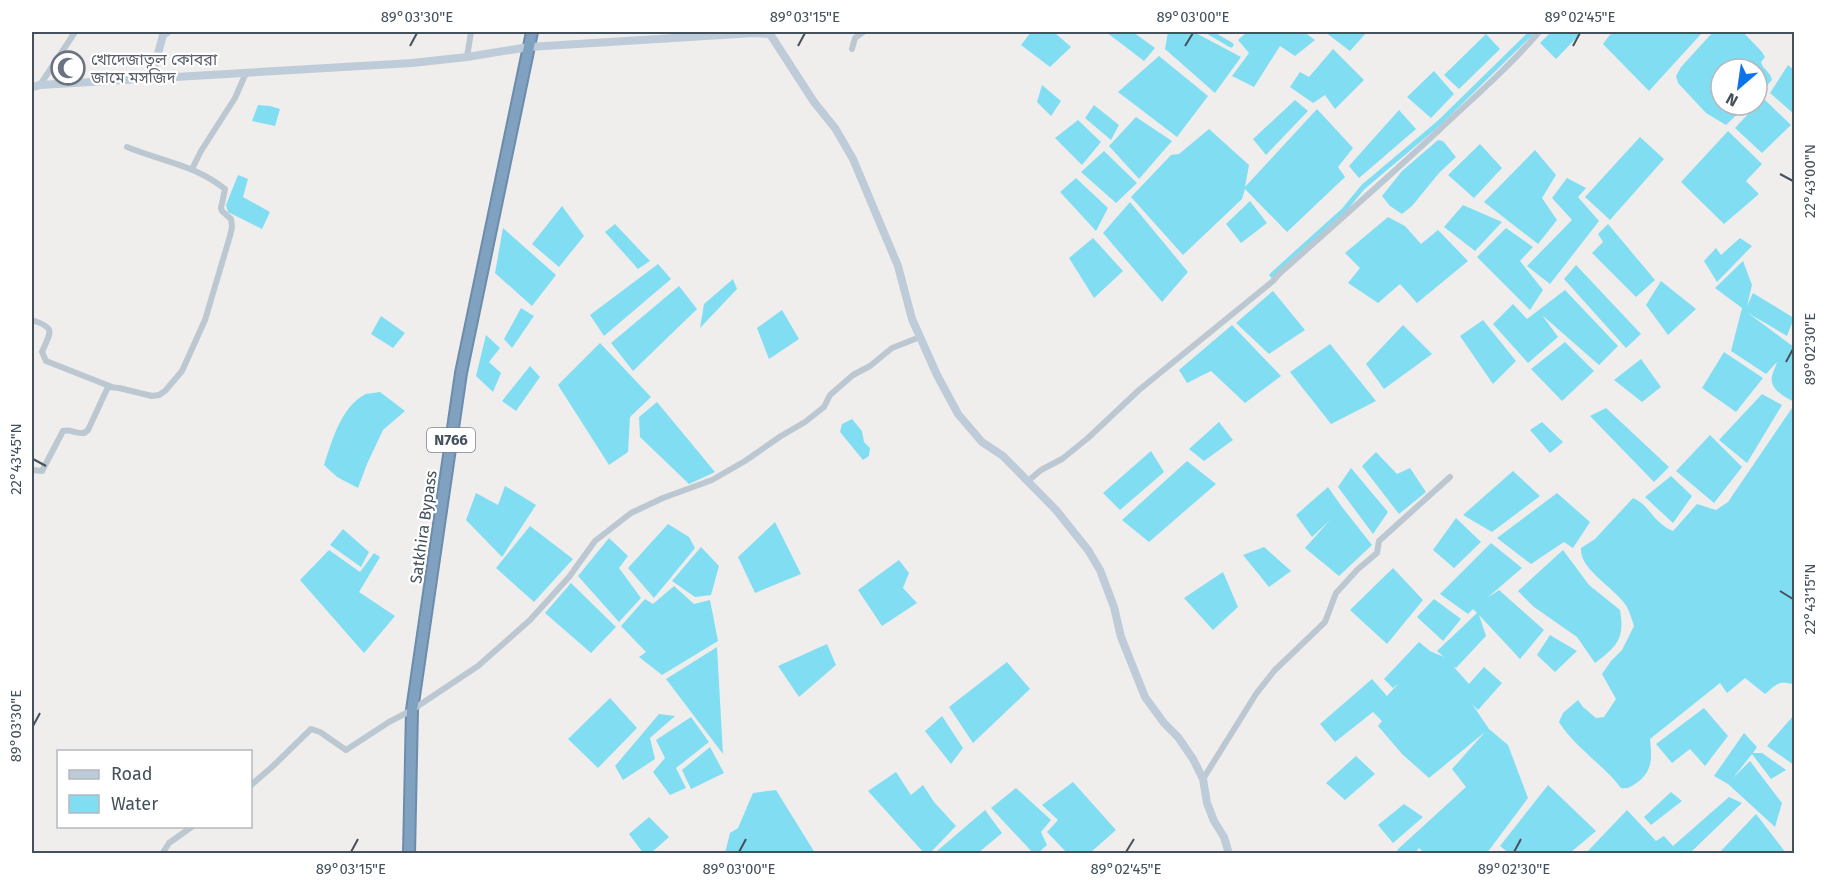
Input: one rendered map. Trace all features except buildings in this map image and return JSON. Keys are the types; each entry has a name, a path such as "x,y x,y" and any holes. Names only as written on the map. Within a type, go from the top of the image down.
{"highway":[{"name":"Satkhira Bypass","path":"409,854 412,710 461,373 532,32"}],"street":[{"path":"35,86 75,32"},
{"path":"151,79 163,34 167,32"},
{"path":"467,57 471,32"},
{"path":"852,49 855,38 863,32"},
{"path":"1028,481 1041,470 1062,459 1088,438 1139,390 1273,281 1454,116 1518,56 1539,32"},
{"path":"35,86 412,63 529,47 666,35 771,33 808,94 835,128 853,159 898,266 912,319 937,375 958,414 982,442 1003,456 1056,510 1088,550 1100,570 1114,607 1121,637 1145,697 1193,759 1203,779 1214,821 1224,837 1229,854"},
{"path":"192,169 235,98 246,73"},
{"path":"32,320 49,328 42,352 46,361 112,387 152,396 159,395 182,371 205,320 232,227 231,219 221,208 225,189 216,181 192,169 127,147"},
{"path":"252,784 272,768 310,729 320,732 346,750 478,666 530,620 569,577 595,541 631,513 663,498 712,480 745,461 824,407 830,396 853,375 870,366 892,348 920,337"},
{"path":"32,471 42,471 63,431 70,430 84,434 88,430 105,391 108,387 112,387"},
{"path":"1203,779 1256,694 1274,671 1325,622 1336,593 1358,569 1377,554 1378,541 1450,477"},
{"path":"162,854 169,843 190,828"}],"water":[{"path":"1031,32 1054,32 1071,47 1050,67 1021,45"},
{"path":"1106,32 1133,32 1155,48 1144,61"},
{"path":"1168,32 1194,32 1241,57 1215,93 1165,49"},
{"path":"1247,32 1304,32 1315,40 1295,56 1280,46 1254,87 1232,76 1249,53 1238,40"},
{"path":"1325,32 1367,32 1350,51"},
{"path":"1551,32 1582,32 1556,59 1540,43"},
{"path":"1612,32 1699,32 1701,34 1649,91 1603,44"},
{"path":"1713,32 1743,32 1765,57 1709,57 1709,115 1678,83 1676,76 1681,67"},
{"path":"1486,34 1500,49 1459,89 1444,75"},
{"path":"1333,49 1364,80 1335,109 1325,95 1313,103 1290,87 1300,72 1309,77"},
{"path":"1159,56 1208,96 1177,137 1118,92"},
{"path":"1788,65 1794,70 1794,114 1770,93"},
{"path":"1434,71 1454,94 1431,118 1407,97"},
{"path":"1042,85 1061,101 1051,116 1037,102"},
{"path":"1295,100 1308,111 1266,155 1253,139"},
{"path":"1769,104 1791,125 1762,153 1735,128 1745,117 1769,117"},
{"path":"258,105 280,109 275,126 252,121"},
{"path":"1094,105 1119,125 1111,140 1085,118"},
{"path":"1317,109 1353,148 1338,167 1345,177 1287,232 1245,189 1242,199 1183,255 1131,197 1171,155 1179,154 1209,129 1249,165 1245,187"},
{"path":"1399,110 1416,129 1359,178 1349,166"},
{"path":"1136,117 1172,141 1139,179 1109,146"},
{"path":"1713,117 1734,117 1726,125"},
{"path":"1078,120 1101,142 1082,165 1055,138"},
{"path":"1728,131 1762,164 1746,181 1759,194 1724,224 1681,182"},
{"path":"1640,137 1664,159 1610,220 1585,197"},
{"path":"1438,140 1443,141 1456,157 1402,214 1390,206 1382,196 1402,171"},
{"path":"1480,144 1502,168 1474,198 1448,175"},
{"path":"1535,150 1556,175 1542,198 1557,220 1538,244 1484,202"},
{"path":"1104,151 1137,183 1116,203 1081,172"},
{"path":"238,175 248,179 243,197 270,212 262,229 228,212 226,205"},
{"path":"1076,178 1108,208 1096,231 1060,192"},
{"path":"1567,178 1586,188 1578,197 1599,221 1550,284 1527,266 1572,220 1552,198"},
{"path":"1250,201 1267,223 1241,243 1226,224"},
{"path":"1130,202 1188,272 1162,302 1103,233"},
{"path":"1463,205 1502,222 1475,251 1444,227"},
{"path":"562,206 584,236 559,267 532,244"},
{"path":"1388,217 1405,226 1421,244 1438,230 1468,261 1417,303 1400,284 1378,303 1348,283 1360,268 1345,253"},
{"path":"615,224 650,261 638,269 605,232"},
{"path":"1608,224 1655,280 1636,297 1592,253 1603,242 1598,234"},
{"path":"503,228 556,275 532,306 495,273"},
{"path":"1506,228 1533,247 1520,261 1543,290 1530,310 1477,257"},
{"path":"1093,238 1123,271 1094,298 1069,258"},
{"path":"1740,238 1752,246 1717,282 1704,261 1716,248 1721,255"},
{"path":"1743,261 1752,285 1747,306 1753,293 1794,318 1787,336 1748,313 1794,345 1794,402 1778,392 1773,385 1772,376 1777,362 1766,374 1731,351 1742,308 1715,288"},
{"path":"658,264 671,279 604,336 590,315"},
{"path":"1576,265 1641,334 1626,348 1564,279"},
{"path":"733,279 737,289 700,328 704,304"},
{"path":"1661,281 1696,309 1668,335 1646,305"},
{"path":"679,286 697,309 633,371 611,343"},
{"path":"1565,290 1618,346 1599,365 1542,315 1558,337 1528,363 1493,324 1513,304 1527,319"},
{"path":"1273,291 1305,330 1269,354 1236,323"},
{"path":"521,308 534,316 512,348 504,339"},
{"path":"782,310 799,339 769,359 757,328"},
{"path":"381,316 405,333 393,348 371,334"},
{"path":"1483,320 1516,361 1493,384 1460,336"},
{"path":"1232,325 1281,376 1245,403 1211,371 1187,383 1179,370"},
{"path":"1403,325 1432,354 1384,389 1366,364"},
{"path":"486,335 500,348 489,362 501,373 493,392 476,376"},
{"path":"1565,342 1594,371 1562,401 1531,369"},
{"path":"600,343 651,397 630,417 628,452 609,465 558,385"},
{"path":"1330,344 1376,401 1331,424 1290,372"},
{"path":"1724,352 1763,378 1736,412 1702,388"},
{"path":"1641,359 1661,387 1642,402 1614,380"},
{"path":"530,366 540,377 516,411 502,401"},
{"path":"380,392 405,411 383,430 358,488 337,477 324,465 330,445 350,407 366,394"},
{"path":"1762,394 1782,405 1747,463 1719,440"},
{"path":"657,402 715,472 689,484 640,437 639,417"},
{"path":"1794,405 1794,681 1791,684 1777,684 1765,694 1745,678 1727,693 1720,683 1650,739 1651,759 1648,770 1635,784 1621,788 1573,740 1559,722 1563,713 1578,700 1596,718 1604,717 1616,699 1602,674 1622,650 1634,626 1622,600 1586,564 1581,548 1595,539 1633,498 1639,501 1661,524 1673,531 1697,504 1716,510 1728,502"},
{"path":"1606,408 1669,467 1654,482 1590,416"},
{"path":"852,419 862,431 864,442 870,448 869,456 863,460 840,432 842,424"},
{"path":"1219,422 1233,440 1204,461 1189,449"},
{"path":"1542,422 1563,442 1550,453 1530,430"},
{"path":"1710,435 1742,467 1714,503 1676,471"},
{"path":"1151,451 1164,472 1120,510 1103,493"},
{"path":"1376,452 1397,474 1410,468 1426,492 1399,514 1362,466"},
{"path":"1187,461 1216,484 1149,542 1122,520"},
{"path":"1351,468 1388,512 1373,534 1338,487"},
{"path":"1513,471 1540,496 1492,532 1463,515"},
{"path":"1671,476 1692,496 1673,523 1645,497"},
{"path":"505,486 536,505 502,557 466,520 476,493 498,505"},
{"path":"1328,487 1372,545 1339,576 1305,548 1330,520 1312,537 1296,515"},
{"path":"1557,493 1590,522 1573,548 1564,542 1531,564 1497,538"},
{"path":"1456,518 1481,542 1454,568 1433,550"},
{"path":"775,522 801,574 755,593 738,557"},
{"path":"668,524 689,537 695,548 654,598 628,568"},
{"path":"530,526 573,559 534,602 496,568"},
{"path":"343,529 369,552 361,567 330,545"},
{"path":"609,538 628,556 619,568 641,598 619,622 578,576"},
{"path":"1491,543 1522,568 1487,598 1499,590 1544,630 1520,659 1479,615 1486,636 1456,668 1453,666 1469,684 1484,667 1502,683 1478,710 1472,704 1489,729 1508,745 1528,798 1487,853 1424,853 1419,848 1415,853 1400,853 1397,850 1466,787 1452,769 1485,732 1429,778 1402,754 1378,726 1382,721 1373,712 1335,742 1320,724 1372,679 1387,696 1399,683 1393,688 1384,679 1419,642 1430,651 1444,657 1437,651 1477,613 1473,609 1468,614 1440,594"},
{"path":"701,547 719,566 711,595 695,597 672,581"},
{"path":"1264,547 1291,571 1269,587 1243,555"},
{"path":"329,550 360,572 374,553 380,557 359,592 395,616 364,653 300,580"},
{"path":"1563,550 1589,585 1620,610 1621,628 1618,641 1595,663 1577,637 1534,607 1518,591"},
{"path":"899,560 909,573 903,588 917,603 882,626 858,590"},
{"path":"1393,568 1423,600 1387,644 1350,610"},
{"path":"1223,572 1238,607 1213,630 1184,598"},
{"path":"571,583 616,627 591,653 545,613"},
{"path":"674,586 694,604 710,600 718,641 662,675 639,657 646,652 621,626 645,599 653,604"},
{"path":"1434,599 1461,619 1443,641 1417,617"},
{"path":"1550,635 1577,651 1555,672 1537,655"},
{"path":"827,644 836,665 799,697 778,666"},
{"path":"717,647 723,754 666,679"},
{"path":"1007,662 1030,689 973,743 949,707"},
{"path":"610,698 637,728 598,768 568,739"},
{"path":"1704,708 1728,736 1705,766 1690,749 1672,763 1656,744"},
{"path":"659,714 675,716 650,738 655,759 623,780 615,766"},
{"path":"1794,715 1794,765 1767,746"},
{"path":"942,716 963,748 951,764 925,731"},
{"path":"691,717 709,742 676,768 686,788 670,795 653,772 665,758 656,740"},
{"path":"1744,733 1757,747 1753,753 1762,753 1786,770 1771,779 1752,754 1733,778 1750,761 1782,803 1775,827 1728,784 1714,776"},
{"path":"710,747 724,773 691,789 682,770"},
{"path":"1356,756 1375,774 1345,800 1326,783"},
{"path":"896,772 911,795 923,785 934,802 956,826 930,853 924,853 868,791"},
{"path":"1073,782 1116,830 1090,853 1067,853 1047,832 1058,820 1042,805"},
{"path":"1548,785 1596,831 1570,853 1509,853 1500,846"},
{"path":"1016,788 1051,820 1041,832 1047,845 1038,853 1033,853 991,808"},
{"path":"776,790 815,853 725,853 730,833 738,828 753,793"},
{"path":"1671,792 1682,801 1651,825 1644,817"},
{"path":"1729,797 1742,803 1690,853 1586,853 1627,810 1656,841 1664,836 1673,846"},
{"path":"1404,804 1423,817 1393,843 1378,825"},
{"path":"985,810 1002,833 978,853 939,853 937,851"},
{"path":"1756,814 1786,853 1719,853"},
{"path":"649,817 669,837 651,853 643,853 629,834"}],"waterway":[{"path":"1209,32 1231,45"},
{"path":"1272,275 1344,210 1363,187 1439,123 1532,32"}],"place":[{"name":"খোদেজাতুল কোবরা জামে মসজিদ","path":"68,68"}]}
